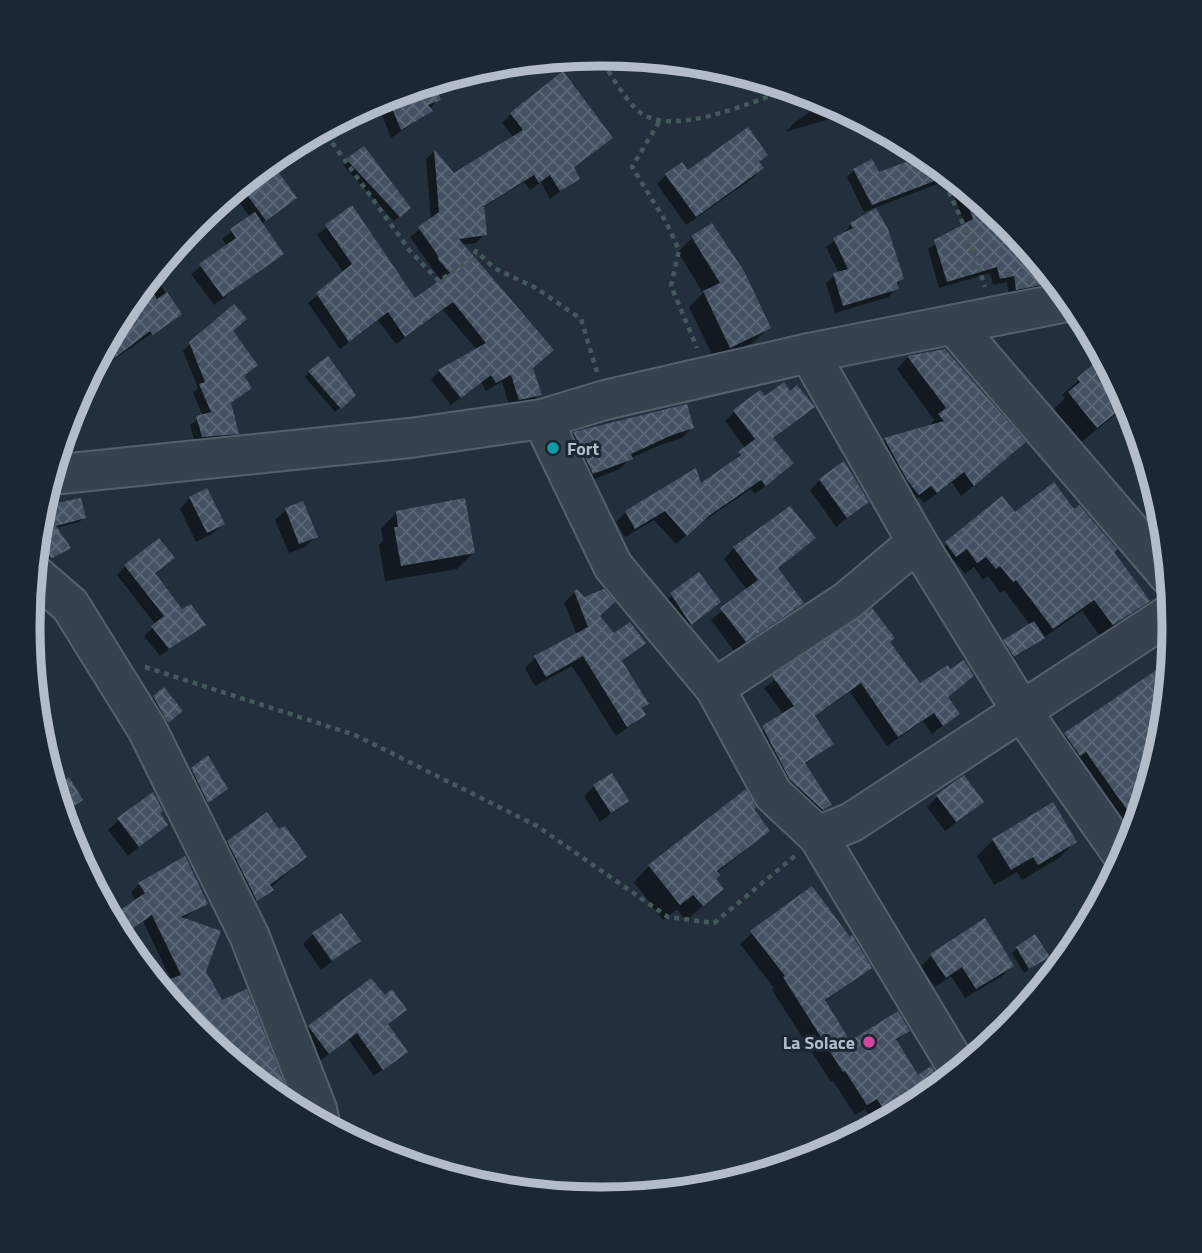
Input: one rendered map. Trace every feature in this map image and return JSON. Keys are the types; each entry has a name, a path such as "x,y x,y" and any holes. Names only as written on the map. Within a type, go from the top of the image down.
{"street":[{"path":"61,474 396,439 542,419 605,400 809,353 1060,304"},
{"path":"954,325 1158,563"},
{"path":"809,353 917,542 1023,713 1116,847"},
{"path":"542,419 613,566 715,688 773,794 818,836 954,1062"},
{"path":"715,688 847,601 917,542"},
{"path":"42,581 70,605 147,729 249,935 317,1110"},
{"path":"818,836 852,822 1023,713 1162,619"}],"path":[{"path":"606,66 636,110 659,122 712,116 774,94"},
{"path":"659,122 632,166 666,222 679,250 671,286 708,376"},
{"path":"326,138 331,141 410,251 439,281 472,259 476,251 494,268 536,288 581,318 605,400"},
{"path":"946,185 968,235 995,317"},
{"path":"101,653 355,735 537,826 668,917 714,923 818,836"}],"building":[{"path":"563,71 613,138 574,167 580,179 560,191 550,175 539,183 534,175 484,206 487,235 459,239 554,350 533,368 542,395 519,400 511,375 496,383 491,375 461,398 438,370 486,343 453,302 405,337 388,312 349,342 316,293 352,264 325,225 352,205 415,298 450,273 437,258 439,257 418,227 439,212 434,149 454,173 523,130 510,113"},
{"path":"438,91 441,100 428,105 433,111 401,130 391,106"},
{"path":"748,127 768,155 759,162 764,168 696,217 665,174 682,162 688,170"},
{"path":"364,146 411,208 400,217 346,159"},
{"path":"872,159 879,172 912,160 939,179 872,205 853,169"},
{"path":"276,170 297,198 266,221 246,193"},
{"path":"966,201 998,230 1045,284 1016,290 1014,276 1000,279 997,267 947,282 934,240 973,219"},
{"path":"876,208 888,229 904,279 897,282 899,289 843,306 833,273 848,269 833,238 853,228 850,223"},
{"path":"255,212 284,254 223,297 199,264 236,238 230,229"},
{"path":"712,223 744,271 771,328 730,348 703,291 720,283 691,236"},
{"path":"152,291 157,299 167,292 182,314 153,335 150,331 105,366"},
{"path":"234,304 247,319 233,331 258,365 244,376 252,388 231,403 239,434 202,437 196,416 211,412 199,384 205,382 189,342"},
{"path":"945,349 1026,442 974,486 964,472 937,493 931,486 919,495 907,480 884,438 944,421 938,414 946,408 907,356"},
{"path":"328,356 356,395 341,409 308,371"},
{"path":"1096,362 1118,411 1097,428 1068,392 1080,382 1077,378"},
{"path":"784,382 790,391 797,385 815,407 773,438 794,463 766,486 761,480 710,515 687,536 665,511 635,529 625,511 696,468 701,483 741,455 738,452 755,439 733,410 760,390 765,396"},
{"path":"687,404 694,428 631,454 633,459 593,474 573,432"},
{"path":"844,461 869,502 847,518 819,479"},
{"path":"1054,482 1074,509 1079,505 1117,549 1114,552 1150,601 1113,625 1094,600 1053,629 1016,580 1013,582 1000,566 996,569 986,557 977,563 967,549 956,557 945,542 1002,496 1015,512"},
{"path":"207,488 225,524 207,533 189,497"},
{"path":"81,498 86,518 56,526 71,548 51,559 46,549 54,504"},
{"path":"465,498 475,553 401,566 394,527 398,527 396,511"},
{"path":"303,501 318,537 299,544 285,508"},
{"path":"790,506 816,538 778,568 804,603 746,642 720,608 758,580 733,547"},
{"path":"159,538 175,558 155,573 182,609 191,604 206,625 169,649 151,626 164,616 124,565"},
{"path":"699,572 721,602 691,625 670,593"},
{"path":"577,589 584,597 604,589 615,602 600,616 614,633 630,622 646,643 622,661 649,704 642,708 646,715 627,727 583,656 546,677 534,656 588,627 574,591"},
{"path":"872,608 895,638 890,642 920,683 948,665 950,669 964,660 974,676 948,697 960,714 943,726 934,713 898,737 861,683 815,716 834,744 805,763 832,805 823,810 790,780 762,726 794,706 772,676"},
{"path":"1034,621 1045,638 1014,657 1003,640"},
{"path":"1161,667 1151,736 1130,813 1086,752 1080,756 1064,733"},
{"path":"164,687 183,711 168,723 153,696"},
{"path":"208,755 228,789 208,803 191,768"},
{"path":"612,773 629,801 611,813 593,785"},
{"path":"964,775 984,802 956,822 936,795"},
{"path":"69,777 83,800 71,808 70,807 62,782"},
{"path":"746,789 756,807 754,809 770,831 717,871 720,875 716,879 724,889 703,906 693,895 680,905 648,865"},
{"path":"153,792 163,811 160,813 168,825 139,847 117,818"},
{"path":"1053,802 1077,842 1038,865 1033,857 1011,870 992,839"},
{"path":"267,812 279,829 285,826 307,857 270,885 274,890 257,901 227,841"},
{"path":"185,856 208,904 181,917 221,931 206,971 222,1000 247,989 287,1091 231,1048 204,1023 166,980 181,975 152,915 130,930 118,912 145,893 138,883"},
{"path":"812,886 850,937 852,935 872,968 825,1000 850,1041 898,1011 910,1031 896,1039 918,1075 931,1066 937,1075 884,1110 877,1099 867,1105 845,1071 843,1072 783,977 785,976 750,931"},
{"path":"341,913 361,941 332,961 312,933"},
{"path":"985,918 1014,966 976,989 962,967 946,978 930,954"},
{"path":"1035,934 1050,957 1029,969 1016,947"},
{"path":"371,978 385,995 392,989 407,1010 388,1024 408,1052 383,1070 357,1033 329,1054 308,1026"}],"place":[{"name":"Fort","path":"553,448"},
{"name":"La Solace","path":"869,1042"}]}
